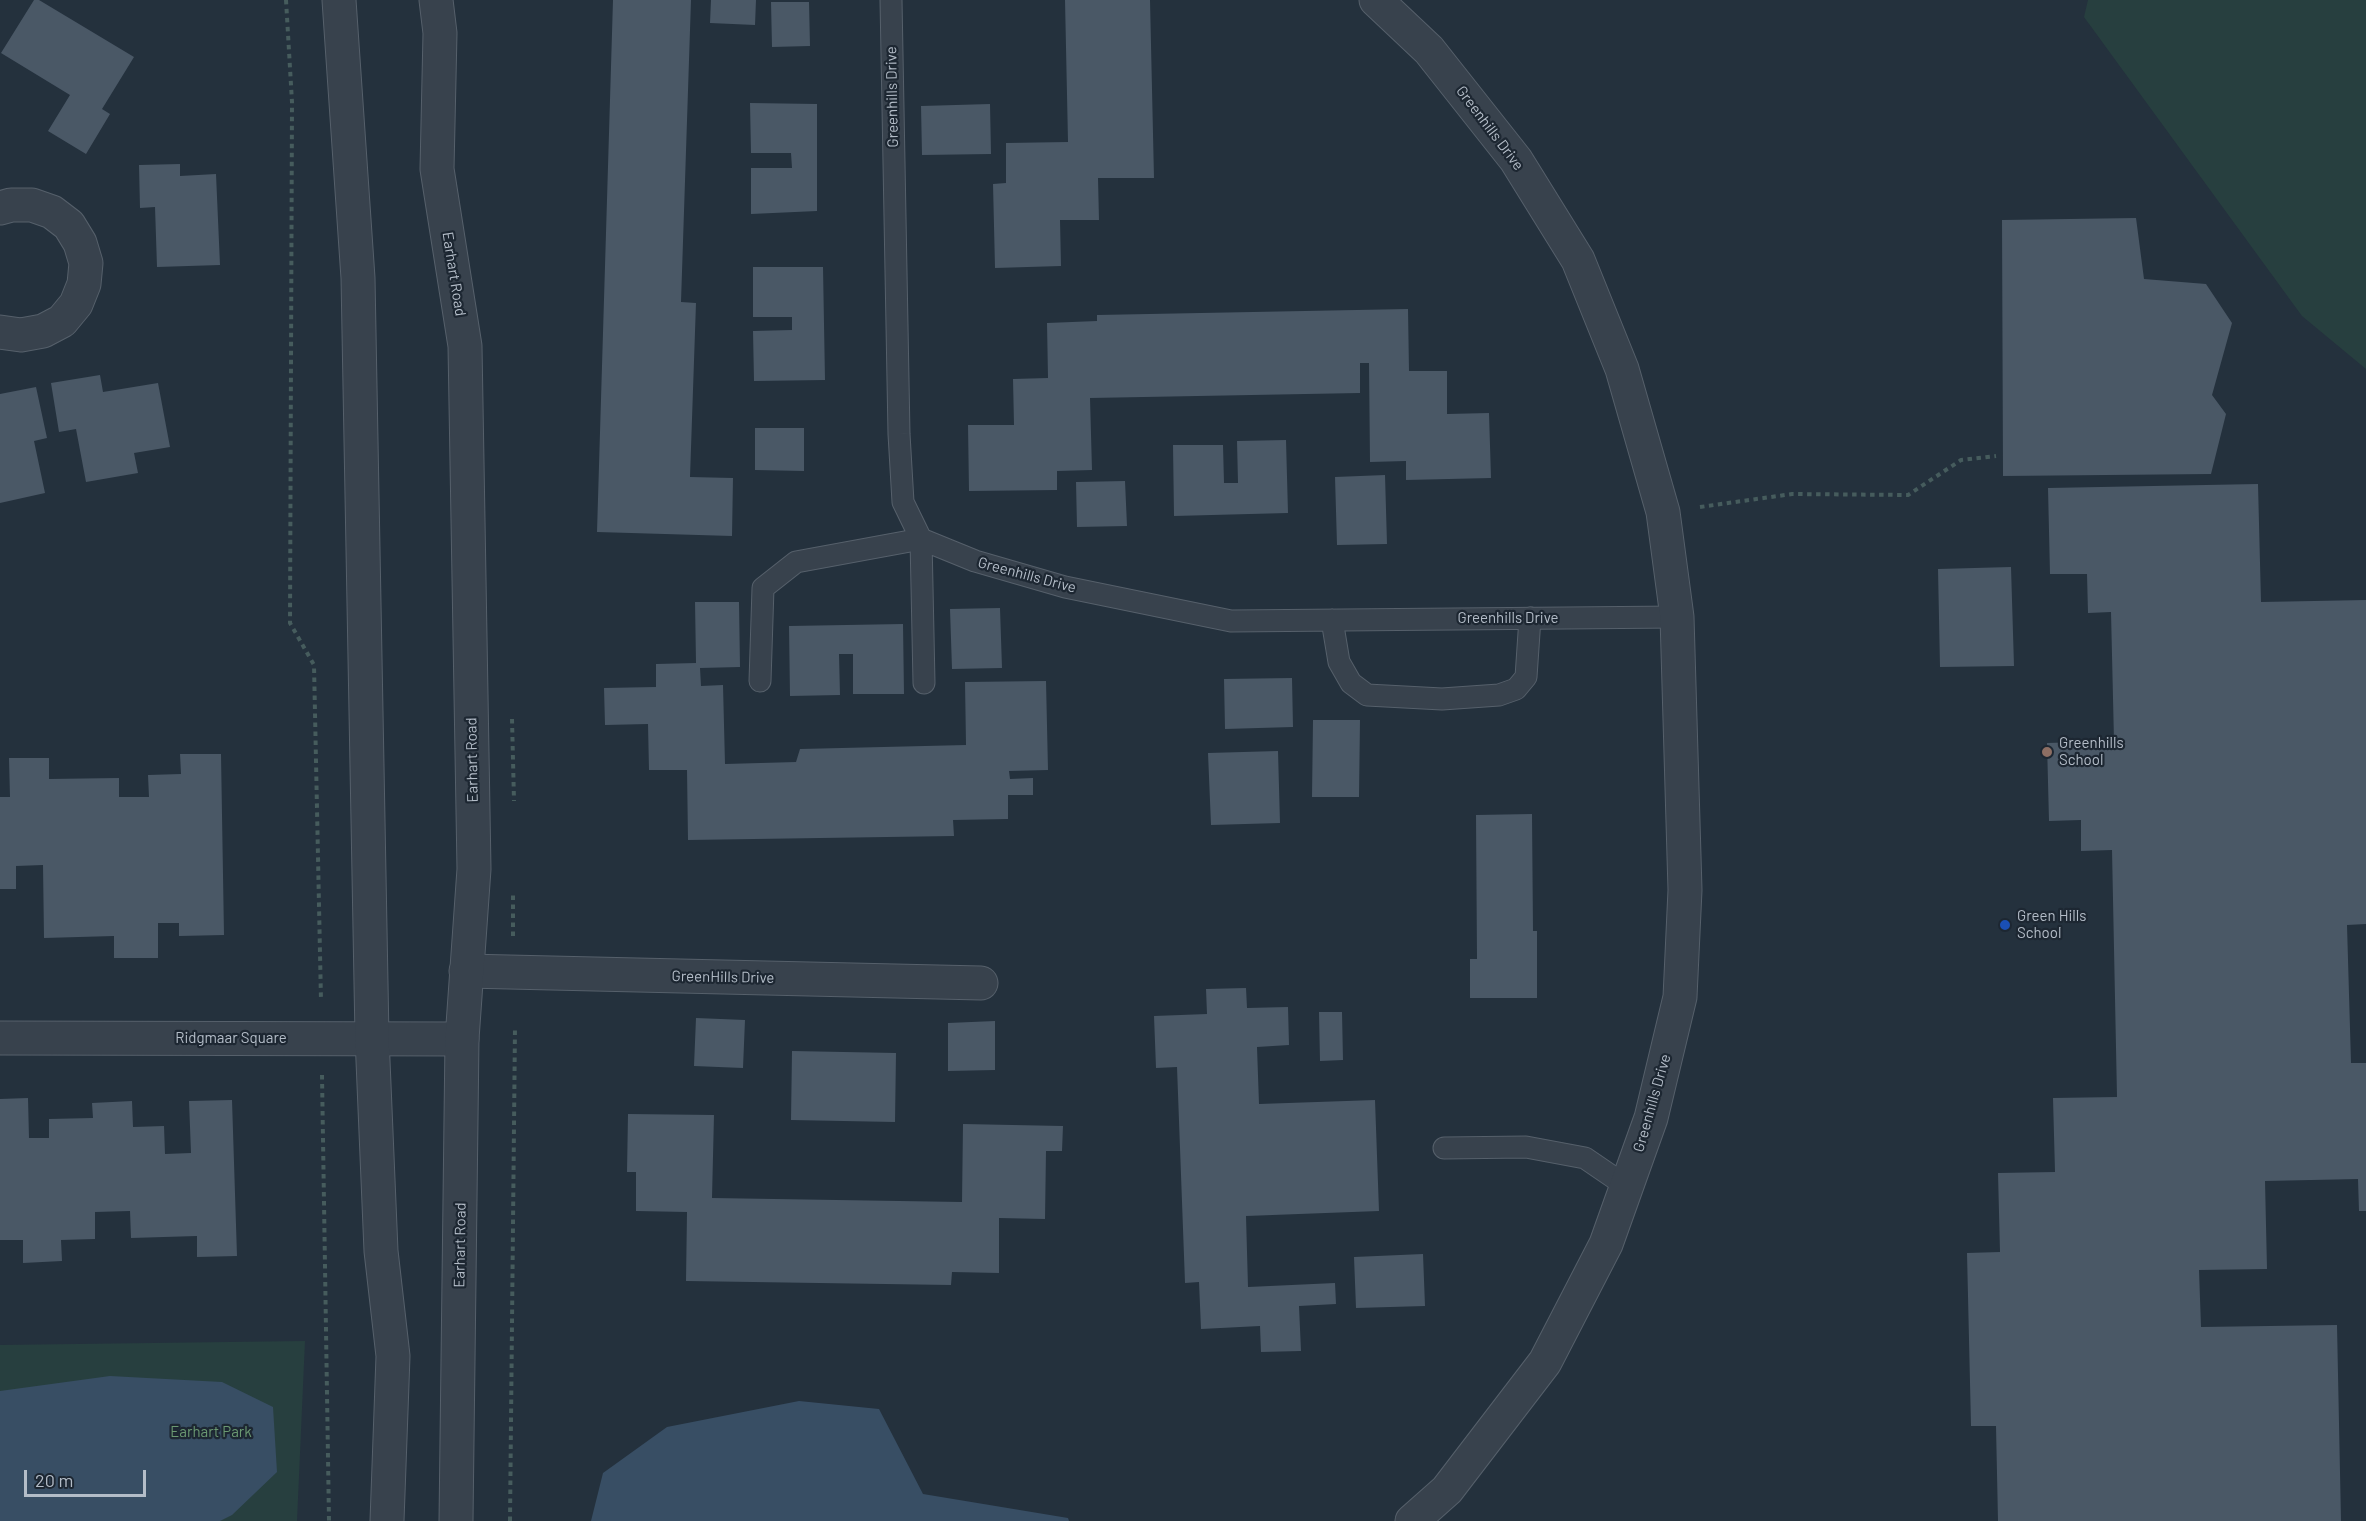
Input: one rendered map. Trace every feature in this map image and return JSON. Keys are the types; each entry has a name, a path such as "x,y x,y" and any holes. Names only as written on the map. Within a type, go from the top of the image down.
{"street":[{"path":"339,0 358,278 372,1037 381,1251 393,1356 387,1521"},
{"name":"Earhart Road","path":"436,0 440,33 437,169 465,346 474,869 462,1039 456,1521"},
{"name":"Greenhills Drive","path":"1376,0 1429,50 1516,160 1578,260 1622,369 1663,512 1677,617 1685,890 1680,997 1651,1118 1606,1244 1545,1362 1447,1490 1412,1521"},
{"path":"0,208 11,205 32,205 52,212 69,225 80,243 86,263 84,284 76,304 62,321 43,332 21,335 0,332"},
{"name":"GreenHills Drive","path":"466,971 981,983"},
{"name":"Ridgmaar Square","path":"0,1038 372,1037 462,1039"}],"lane":[{"name":"Greenhills Drive","path":"891,0 903,502 921,539 975,561 1065,587 1231,621 1677,617"},
{"path":"760,681 763,588 796,562 921,539 924,683"},
{"path":"1332,620 1340,663 1351,683 1366,695 1442,699 1499,695 1516,689 1526,677 1530,618"},
{"path":"1444,1148 1526,1147 1585,1158 1626,1186"}],"path":[{"path":"286,0 292,102 290,623 314,664 329,1521"},
{"path":"1663,512 1792,494 1908,495 1961,460 1996,456"},
{"path":"510,1521 516,1027"}],"green space":[{"path":"2088,0 2366,0 2366,369 2302,316 2084,17"},
{"name":"Earhart Park","path":"305,1341 297,1521 0,1521 0,1345"}],"water":[{"name":"Earhart Park","path":"110,1376 222,1382 273,1407 277,1472 232,1515 220,1521 0,1521 0,1391"},
{"path":"799,1401 879,1409 923,1494 1068,1518 1069,1521 591,1521 603,1473 667,1427"}],"building":[{"path":"34,0 39,0 134,57 102,109 110,114 86,154 48,131 70,95 1,53"},
{"path":"613,0 691,0 681,302 696,303 690,477 733,478 732,536 597,532"},
{"path":"711,0 756,0 755,25 710,23"},
{"path":"1065,0 1150,0 1154,178 1098,178 1099,220 1060,220 1061,266 995,268 993,184 1006,183 1006,143 1068,142"},
{"path":"771,2 809,2 810,46 772,47"},
{"path":"750,103 817,104 817,211 751,214 751,168 792,168 791,153 751,153"},
{"path":"990,104 991,154 922,155 921,106"},
{"path":"180,164 180,176 216,174 220,265 157,267 155,207 140,208 139,165"},
{"path":"2136,218 2144,279 2206,284 2232,323 2212,395 2226,414 2211,474 2003,476 2002,220"},
{"path":"753,267 823,267 825,380 754,381 753,331 792,330 792,317 753,317"},
{"path":"1408,309 1409,371 1447,371 1447,414 1489,413 1491,478 1406,480 1406,461 1370,462 1369,363 1360,363 1360,393 1090,398 1092,470 1057,471 1057,490 969,491 968,425 1014,425 1013,379 1048,378 1047,323 1097,321 1097,315"},
{"path":"100,375 103,392 158,383 170,447 134,453 138,473 86,482 76,429 59,432 51,383"},
{"path":"36,387 47,438 34,441 45,493 0,503 0,394"},
{"path":"755,428 804,428 804,471 755,470"},
{"path":"1286,440 1288,513 1174,516 1173,445 1223,445 1224,483 1238,483 1237,441"},
{"path":"1385,475 1387,544 1337,545 1335,477"},
{"path":"1125,481 1127,526 1077,527 1076,482"},
{"path":"2258,484 2261,602 2366,600 2366,924 2347,925 2351,1063 2366,1063 2366,1211 2359,1211 2358,1179 2265,1181 2267,1269 2199,1270 2201,1327 2337,1325 2341,1521 1998,1521 1996,1426 1971,1426 1967,1253 2000,1252 1998,1173 2055,1172 2053,1098 2117,1097 2112,850 2081,851 2081,820 2049,821 2047,743 2114,741 2111,612 2088,613 2087,574 2050,574 2048,488"},
{"path":"2011,567 2014,666 1940,667 1938,569"},
{"path":"695,602 739,602 740,667 700,668 701,686 723,685 725,764 796,762 800,749 966,745 965,682 1046,681 1048,770 1009,771 1010,779 1033,778 1033,795 1008,795 1008,819 953,820 954,836 688,840 687,770 649,770 648,724 605,725 604,688 656,687 656,664 696,663"},
{"path":"1000,608 1002,668 952,669 950,609"},
{"path":"903,624 904,694 853,694 853,654 839,654 840,695 790,696 789,626"},
{"path":"1292,678 1293,727 1225,729 1224,679"},
{"path":"1313,720 1360,720 1359,797 1312,797"},
{"path":"1278,751 1280,823 1211,825 1208,753"},
{"path":"180,754 221,754 224,935 179,936 179,923 158,923 158,958 114,958 114,936 44,938 43,865 16,866 16,889 0,889 0,797 10,797 9,758 49,758 49,779 119,778 119,797 149,797 148,775 181,774"},
{"path":"1532,814 1533,931 1537,931 1537,998 1470,998 1470,959 1477,959 1476,815"},
{"path":"1246,988 1247,1008 1288,1007 1289,1045 1257,1047 1259,1104 1375,1100 1379,1211 1246,1216 1248,1287 1335,1283 1336,1304 1299,1306 1301,1351 1261,1352 1260,1326 1201,1329 1199,1282 1185,1283 1177,1067 1156,1068 1154,1016 1207,1014 1206,989"},
{"path":"1319,1012 1342,1012 1343,1060 1320,1061"},
{"path":"696,1018 745,1020 743,1068 694,1066"},
{"path":"995,1021 995,1070 948,1071 948,1023"},
{"path":"792,1051 896,1053 895,1122 791,1120"},
{"path":"28,1098 29,1138 49,1138 49,1119 93,1118 92,1103 132,1101 133,1127 164,1126 165,1154 191,1153 189,1101 232,1100 237,1256 197,1257 197,1236 131,1238 130,1211 95,1212 95,1239 61,1240 62,1261 23,1263 23,1240 0,1240 0,1099"},
{"path":"628,1114 714,1115 712,1198 962,1202 963,1124 1063,1126 1062,1151 1046,1151 1045,1219 999,1218 999,1273 952,1272 951,1285 686,1281 687,1212 636,1211 636,1172 627,1172"},
{"path":"1423,1254 1425,1306 1356,1308 1354,1257"}],"place":[{"name":"Greenhills School","path":"2047,752"},
{"name":"Green Hills School","path":"2005,925"}]}
